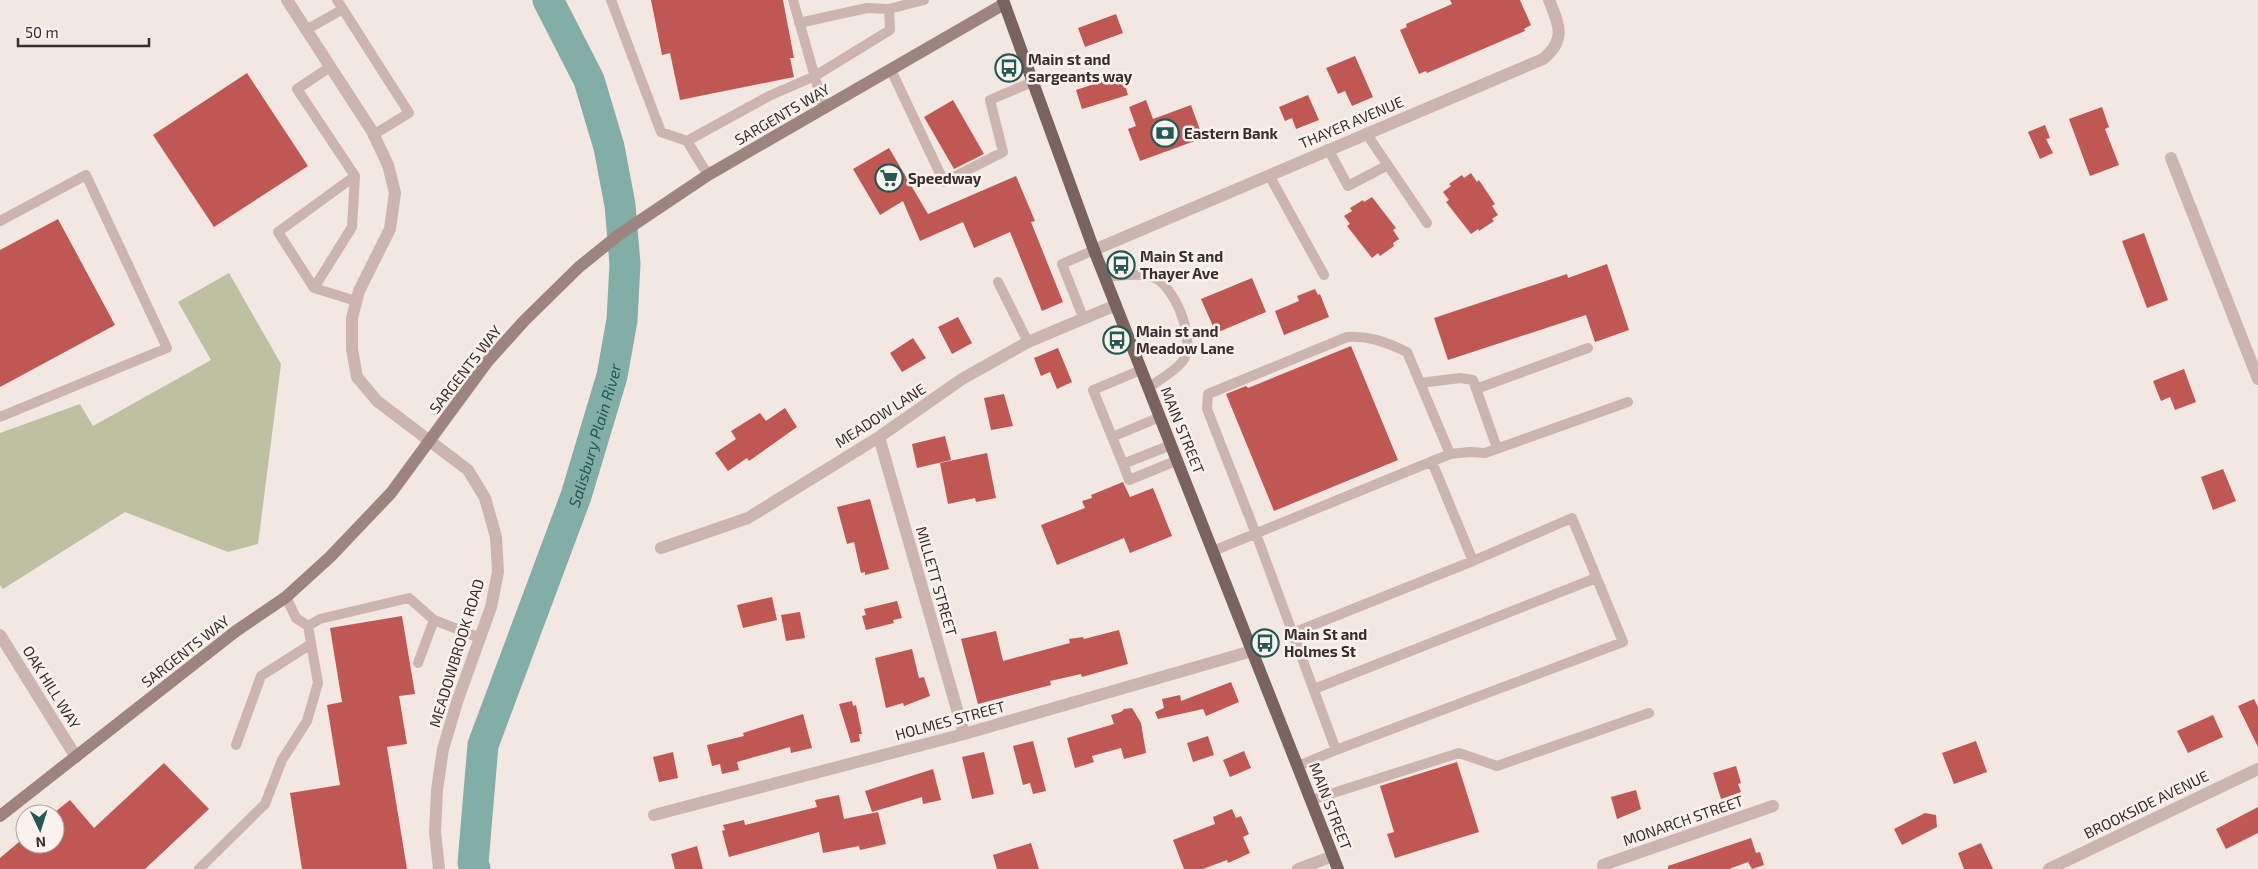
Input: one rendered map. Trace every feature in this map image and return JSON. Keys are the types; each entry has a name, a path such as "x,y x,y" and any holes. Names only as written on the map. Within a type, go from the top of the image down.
{"main road":[{"name":"SARGENTS WAY","path":"0,816 236,631 286,597 363,524 391,493 488,361 524,321 579,267 620,234 708,175 891,70 1004,2"},
{"name":"MAIN STREET","path":"1004,2 1094,250 1338,869"}],"street":[{"name":"MEADOWBROOK ROAD","path":"287,0 373,134 388,165 395,193 390,229 359,290 352,318 352,349 358,377 377,401 468,470 484,498 496,537 498,557 495,589 443,749 437,790 435,832 439,869"},
{"name":"THAYER AVENUE","path":"1094,250 1529,65 1554,50 1559,41 1558,22 1549,0"},
{"path":"2171,158 2258,379"},
{"name":"MEADOW LANE","path":"661,548 748,518 879,437 962,379 1028,342 1083,317 1116,305"},
{"name":"MILLETT STREET","path":"879,437 964,734"},
{"name":"OAK HILL WAY","path":"0,635 76,757"},
{"name":"HOLMES STREET","path":"654,816 964,734 1252,651"},
{"name":"BROOKSIDE AVENUE","path":"2049,869 2258,769"},
{"name":"MONARCH STREET","path":"1604,867 1773,806"},
{"path":"1298,869 1333,856"}],"lane":[{"path":"337,0 410,113 373,134"},
{"path":"610,0 661,132 687,141 708,175"},
{"path":"793,0 824,109"},
{"path":"800,23 866,4 889,9 924,0"},
{"path":"306,30 343,9"},
{"path":"687,141 769,96 815,76 890,30 889,9"},
{"path":"314,288 352,227 355,176 297,89 330,67"},
{"path":"891,70 944,182 1003,152 990,100 1032,82"},
{"path":"1366,133 1386,166 1427,223"},
{"path":"1328,149 1348,186 1386,166"},
{"path":"1269,174 1324,275"},
{"path":"0,220 86,175 167,348 0,417"},
{"path":"355,176 278,232 314,288 356,301"},
{"path":"1083,317 1062,264 1094,250"},
{"path":"1105,277 1142,275 1153,277 1164,283 1179,311 1189,337 1188,350 1182,362 1148,388"},
{"path":"998,282 1028,342"},
{"path":"1336,750 1256,534 1207,409 1208,394 1347,337 1360,336 1384,341 1407,352 1450,454"},
{"path":"1476,388 1588,348"},
{"path":"1141,370 1093,390 1129,480 1178,460"},
{"path":"1420,383 1460,378 1473,380 1497,448"},
{"path":"1213,552 1450,454 1485,452 1628,402"},
{"path":"1112,437 1160,417"},
{"path":"1123,464 1172,445"},
{"path":"1432,462 1473,561"},
{"path":"1293,633 1473,561 1572,518 1623,642 1298,766"},
{"path":"1314,689 1596,578"},
{"path":"200,869 265,804 282,760 307,721 318,683 308,626 296,618 286,597"},
{"path":"308,626 320,619 409,598 434,620 480,638"},
{"path":"418,663 434,620"},
{"path":"236,745 261,676 311,644"},
{"path":"1311,800 1459,753 1497,766 1650,712"}],"green space":[{"path":"229,273 281,364 258,544 228,552 125,512 3,589 0,585 0,433 80,404 93,426 211,360 178,302"}],"building":[{"path":"651,0 783,0 794,58 790,58 794,77 680,100 670,53 662,55"},
{"path":"1450,0 1520,0 1531,25 1524,29 1525,31 1427,73 1426,71 1419,74 1400,30 1407,27 1406,24 1452,4"},
{"path":"1116,14 1123,33 1085,47 1078,28"},
{"path":"1355,56 1373,97 1352,106 1345,91 1338,94 1326,68"},
{"path":"247,73 308,166 214,227 153,135"},
{"path":"1122,75 1128,95 1082,109 1076,90"},
{"path":"1308,95 1319,120 1296,129 1292,118 1285,121 1279,107"},
{"path":"953,100 984,154 954,169 924,117"},
{"name":"Eastern Bank","path":"1146,100 1153,119 1191,105 1203,138 1140,161 1128,129 1136,126 1129,107"},
{"path":"2102,107 2109,127 2105,129 2119,165 2090,176 2069,119"},
{"path":"2045,125 2050,138 2046,139 2053,153 2040,159 2028,132"},
{"path":"889,148 928,214 1016,176 1035,221 1031,222 1063,302 1042,311 1010,232 974,248 963,222 920,241 903,201 880,215 853,169"},
{"path":"1471,173 1477,182 1479,180 1495,204 1492,206 1498,215 1492,219 1494,221 1471,234 1446,202 1449,200 1443,192 1451,186 1449,184 1462,175 1464,178"},
{"path":"1372,197 1396,228 1393,230 1399,239 1393,243 1394,246 1380,256 1378,253 1372,258 1347,226 1350,224 1344,216 1352,211 1350,208"},
{"path":"58,219 115,325 0,387 0,250"},
{"path":"2144,233 2168,300 2147,308 2122,241"},
{"path":"1607,264 1629,330 1595,342 1586,315 1448,360 1434,318 1567,274 1568,278"},
{"path":"1252,278 1266,312 1216,333 1201,299"},
{"path":"1315,289 1318,295 1320,294 1329,317 1284,335 1275,311 1299,301 1297,296"},
{"path":"958,317 972,343 952,354 938,327"},
{"path":"913,338 926,358 902,372 890,353"},
{"path":"1351,346 1398,460 1274,511 1226,394 1246,386 1248,388"},
{"path":"1058,348 1072,382 1057,389 1050,372 1041,376 1034,358"},
{"path":"2184,369 2196,402 2175,410 2170,397 2161,401 2153,381"},
{"path":"1004,394 1013,426 991,430 984,398"},
{"path":"785,408 797,427 749,461 747,458 728,471 715,453 736,439 731,431 760,413 766,421"},
{"path":"945,436 951,460 917,468 912,444"},
{"path":"987,453 996,498 976,502 975,498 948,504 940,463"},
{"path":"2223,469 2236,501 2213,510 2201,477"},
{"path":"1123,482 1130,497 1153,488 1172,536 1130,553 1124,538 1057,565 1041,525 1085,508 1082,501 1092,498 1091,495"},
{"path":"870,499 889,569 865,575 865,572 861,573 854,542 847,544 837,507"},
{"path":"772,597 777,620 743,628 737,605"},
{"path":"897,601 902,618 893,620 894,623 866,630 862,616 866,615 864,609"},
{"path":"800,612 805,638 786,641 781,615"},
{"path":"402,616 415,694 399,696 407,744 387,747 407,869 302,869 290,793 340,785 327,705 342,702 330,628"},
{"path":"1119,630 1128,664 1082,677 1081,674 1050,681 1051,685 978,704 961,639 996,631 1003,661 1070,643 1069,639 1083,637 1084,639"},
{"path":"912,649 919,678 924,677 930,696 904,706 903,703 886,708 875,658"},
{"path":"1231,682 1239,702 1206,716 1203,709 1158,719 1155,712 1164,708 1162,699 1180,695 1181,701"},
{"path":"2254,699 2258,707 2258,747 2238,706"},
{"path":"852,701 853,706 856,705 862,734 859,734 860,741 851,743 839,704"},
{"path":"1132,708 1141,723 1146,753 1124,759 1121,748 1092,756 1094,762 1075,768 1067,738 1114,724 1111,715 1124,709"},
{"path":"803,714 812,748 791,753 790,747 737,762 739,770 722,774 720,764 712,766 707,745 744,736 743,733"},
{"path":"2213,715 2223,737 2188,753 2177,731"},
{"path":"1208,736 1214,755 1193,762 1187,743"},
{"path":"1033,741 1046,791 1033,794 1030,783 1023,785 1013,746"},
{"path":"1976,741 1987,772 1954,784 1942,753"},
{"path":"1244,751 1251,768 1230,777 1223,760"},
{"path":"673,752 678,778 659,782 653,757"},
{"path":"984,752 994,794 972,799 962,757"},
{"path":"1457,762 1479,832 1395,858 1387,834 1394,832 1380,786"},
{"path":"164,763 209,809 145,869 0,869 0,858 15,845 15,854 65,854 65,804 70,800 94,828"},
{"path":"1736,766 1741,783 1738,784 1741,792 1721,799 1713,773"},
{"path":"933,769 941,800 923,804 922,797 872,812 865,791"},
{"path":"1636,790 1641,809 1617,819 1611,797"},
{"path":"839,795 844,819 878,812 886,844 860,850 859,846 823,853 819,832 729,857 722,831 725,830 723,825 744,820 745,825 817,807 815,800"},
{"path":"2258,807 2258,833 2226,849 2216,829"},
{"path":"1232,809 1236,818 1241,816 1249,834 1243,837 1250,853 1228,863 1227,860 1203,869 1184,869 1173,840 1215,824 1213,817"},
{"path":"1925,813 1936,815 1937,827 1902,845 1894,829"},
{"path":"1751,838 1756,853 1760,852 1764,865 1752,869 1748,862 1729,869 1668,869 1668,866"},
{"path":"1031,843 1039,869 997,869 993,855"},
{"path":"1981,843 1993,869 1964,869 1958,853"},
{"path":"697,846 703,869 675,869 671,854"}],"waterway":[{"name":"Salisbury Plain River","path":"475,869 473,863 483,745 576,496 612,376 622,320 625,264 620,205 609,147 589,80 548,0"}],"place":[{"name":"Main st and sargeants way","path":"1009,68"},
{"name":"Eastern Bank","path":"1165,133"},
{"name":"Speedway","path":"889,178"},
{"name":"Main St and Thayer Ave","path":"1121,265"},
{"name":"Main st and Meadow Lane","path":"1117,340"},
{"name":"Main St and Holmes St","path":"1265,643"}]}
